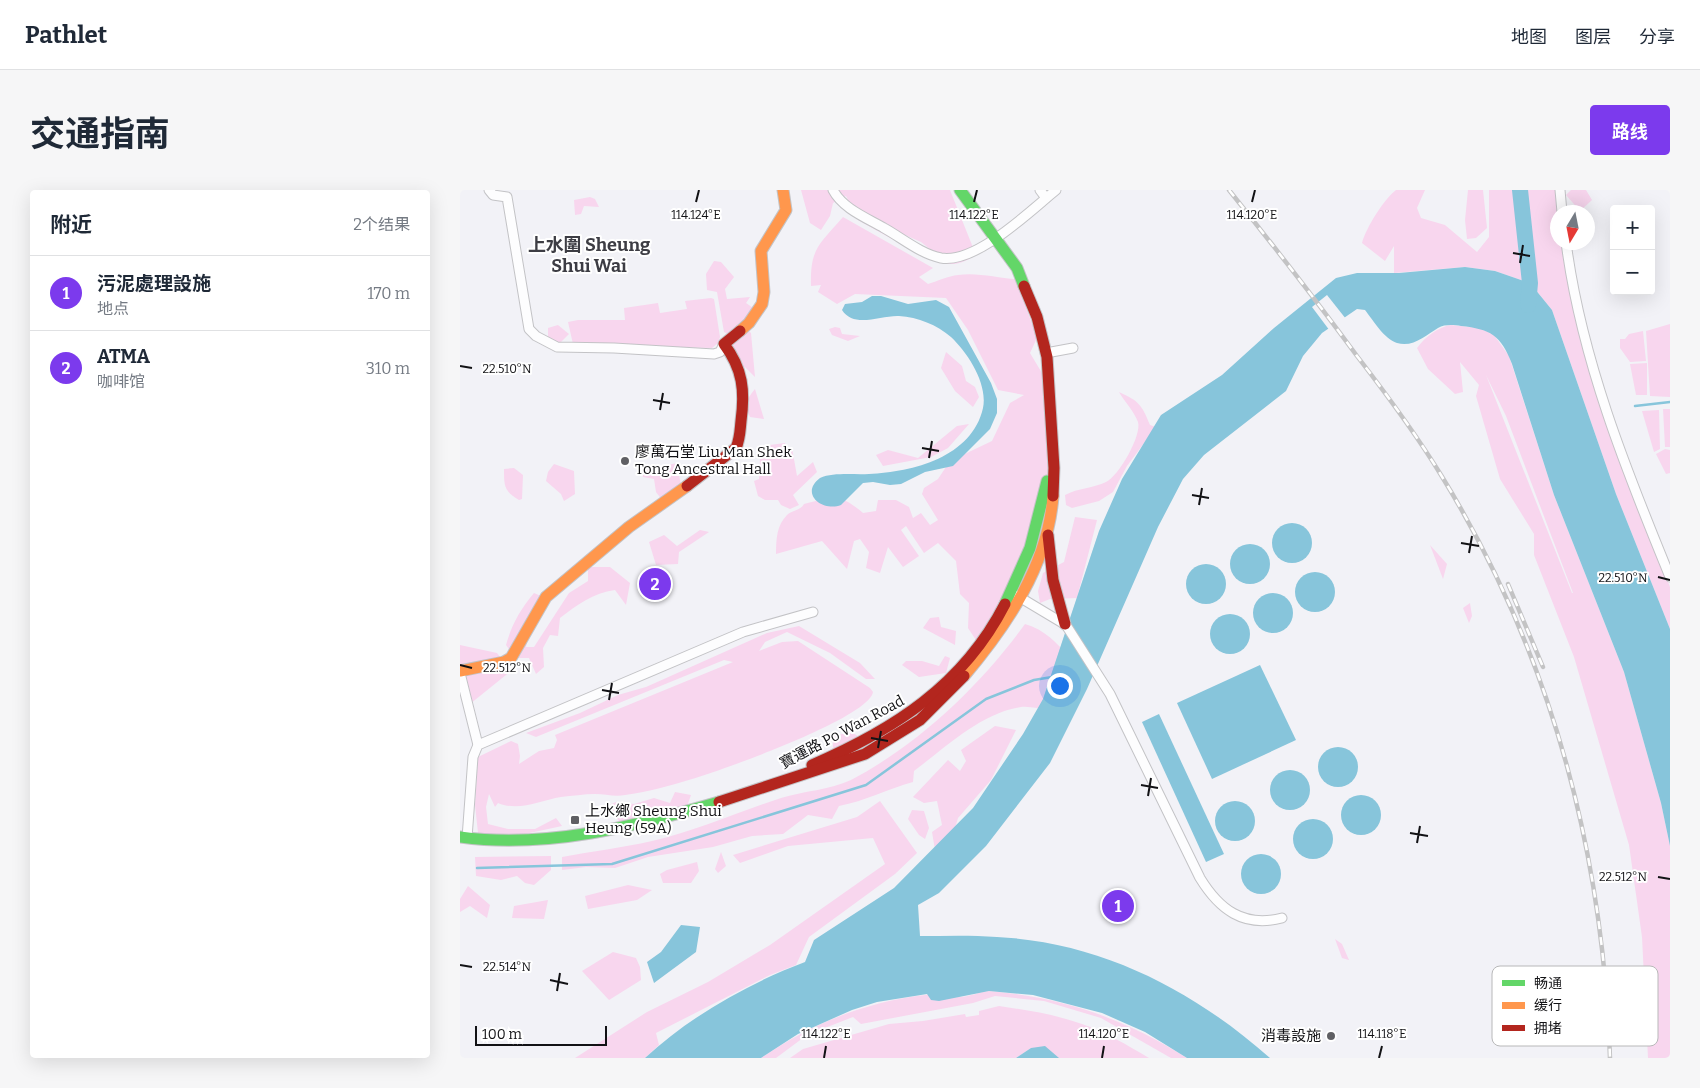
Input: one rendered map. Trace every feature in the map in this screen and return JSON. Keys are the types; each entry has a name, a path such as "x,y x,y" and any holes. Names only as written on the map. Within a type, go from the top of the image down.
{"street":[{"path":"489,190 493,195 508,196 529,329 536,336 557,347 623,348 714,354 720,352 724,344 749,323 762,304 764,292 761,251 786,210 783,190"},
{"path":"833,190 846,205 922,250 941,258 955,259 968,255 996,237 1056,190"},
{"name":"寶運路 Po Wan Road","path":"464,838 516,840 593,833 648,823 768,787 840,753 915,710 943,684 988,635 1016,595 1032,577 1047,530 1053,499 1052,436 1046,353 1037,317 1017,268 960,190"},
{"path":"1040,190 1046,198"},
{"path":"1560,190 1561,205"},
{"path":"1567,250 1576,298 1602,397 1670,577"},
{"path":"464,838 473,757 478,745 460,672 504,662 511,658 546,597 629,527 653,512 736,448 745,386 737,360 724,344"},
{"path":"1046,353 1073,348"},
{"name":"寶運路 Po Wan Road","path":"1016,595 1038,528 1049,470 1052,436"},
{"path":"1047,530 1054,580 1065,624 1110,694 1200,878 1220,906 1245,918 1264,921 1282,918"},
{"path":"1016,595 1065,624"},
{"path":"478,745 743,632 813,612"}],"shaded area":[{"path":"801,190 950,190 976,255 961,262 950,264 923,255 931,250 921,242 905,235 892,239 858,220 846,196 833,203 830,216 821,230 810,223"},
{"path":"1396,190 1425,190 1417,208 1421,218 1445,225 1477,252 1489,237 1489,190 1557,190 1557,205 1550,205 1550,250 1563,250 1578,325 1649,532 1670,587 1670,629 1616,494 1552,310 1530,283 1495,271 1465,267 1394,273 1394,246 1385,261 1362,243 1376,214"},
{"path":"1468,190 1483,190 1487,228 1476,238 1467,239 1465,220"},
{"path":"1571,190 1586,190 1592,200 1587,205 1575,205 1566,195"},
{"path":"590,197 595,199 599,207 584,206 581,214 575,215 574,200"},
{"path":"843,217 933,268 919,277 928,284 950,276 965,274 1016,279 1037,338 1030,353 1045,378 1053,511 1042,563 976,640 968,628 969,603 960,594 956,561 938,543 924,553 906,526 901,530 919,556 903,567 888,547 880,573 866,568 869,552 860,539 854,541 847,569 822,541 776,554 778,532 781,523 789,513 804,504 822,499 841,499 855,506 863,513 876,511 878,500 896,500 909,507 913,518 921,513 930,525 938,520 922,494 924,488 938,479 950,461 992,441 1010,403 1024,395 998,390 968,330 946,298 855,294 837,304 818,292 821,285 811,286 814,255 822,241"},
{"path":"714,261 721,262 734,277 725,289 727,299 750,297 746,303 756,310 741,324 751,333 755,377 745,367 739,372 728,334 724,332 717,292 707,290 706,274"},
{"path":"714,299 720,337 718,343 712,348 666,347 666,356 573,344 568,322 578,320 625,320 624,308 658,303 660,313 687,309 685,301"},
{"path":"1670,324 1670,397 1650,396 1646,331"},
{"path":"558,325 569,334 560,343 556,343 548,337 548,328"},
{"path":"1451,325 1480,328 1494,335 1509,356 1554,495 1624,672 1661,803 1670,846 1670,1058 1648,1058 1647,1046 1658,1046 1658,966 1643,966 1642,937 1629,845 1574,657 1534,555 1534,534 1500,479 1476,396 1479,385 1460,362 1463,392 1455,394 1428,369 1417,348 1432,333","holes":["1486,375 1506,416 1572,593"]},
{"path":"840,328 842,334 860,336 848,341 832,335 829,329"},
{"path":"1643,331 1646,361 1630,362 1620,348 1620,339 1625,339 1629,334"},
{"path":"946,352 962,366 966,381 975,387 979,397 973,407 955,391 941,368"},
{"path":"1647,363 1647,395 1636,395 1630,364"},
{"path":"755,389 764,419 750,417 747,409 748,400"},
{"path":"1119,392 1139,404 1150,425 1156,427 1127,466 1113,492 1099,501 1072,508 1066,505 1065,495 1101,484 1111,478 1123,464 1137,436 1138,422"},
{"path":"1663,409 1670,409 1670,447 1665,447"},
{"path":"1659,410 1660,449 1654,452 1642,411"},
{"path":"969,424 948,448 931,457 883,466 876,455 888,450 918,458 957,426"},
{"path":"785,443 786,451 792,448 797,476 813,462 817,472 793,495 799,505 790,509 781,505 778,500 765,500 758,496 754,481 759,479 760,459 763,458 762,446"},
{"path":"1665,449 1670,450 1670,473 1666,474 1656,454"},
{"path":"677,463 681,486 662,500 656,492 654,479 643,477 641,471"},
{"path":"554,464 574,471 575,494 564,501 561,494 546,481 548,472"},
{"path":"514,468 523,475 522,499 519,500 510,494 505,484 504,469"},
{"path":"1075,517 1097,520 1077,598 1050,599 1040,603 1038,591 1043,573 1064,562"},
{"path":"700,530 709,532 679,552 678,564 656,565 649,542 664,535 677,546"},
{"path":"1430,545 1447,564 1443,579"},
{"path":"588,567 610,567 630,583 626,605 615,590 586,600 560,618 558,636 550,635 543,648 544,667 536,674 529,658 515,658 506,645 511,630 521,611 534,593 548,599 529,632 526,647 534,647 569,593 588,581"},
{"path":"1470,603 1472,616 1469,623 1463,608"},
{"path":"939,617 941,627 956,631 955,645 923,628 930,618"},
{"path":"1025,624 1050,637 1070,658 1068,687 1046,687 1049,710 1021,707 1006,710 992,716 964,732 914,771 913,782 839,806 832,819 808,815 783,834 752,836 713,847 648,857 615,868 586,867 562,870 562,857 630,846 668,837 781,798 834,786 851,780 876,766 900,749 947,712 989,669"},
{"path":"799,626 860,663 875,679 866,679 830,653 787,632 765,642 759,651 782,642 798,641 870,688 873,692 865,703 821,729 761,755 684,782 658,789 621,796 591,794 561,797 522,806 498,803 495,807 489,794 486,807 488,824 508,829 535,829 556,818 562,826 511,837 478,833 475,805 478,757 511,741 518,744 519,764 539,751 554,748 557,740 555,735 733,662 724,660 536,737 526,733 580,713 618,695 646,687 767,633"},
{"path":"460,645 497,653 511,671 470,704 460,683"},
{"path":"945,656 950,658 946,673 919,677 902,665 906,661 922,661 939,666"},
{"path":"995,726 1016,730 991,780 958,818 953,835 935,850 932,832 942,825 937,801 924,803 913,797 948,760 960,771 966,761 961,750"},
{"path":"853,733 867,742 821,756 833,748 833,735"},
{"path":"675,792 691,795 683,818 627,831 607,806 616,802 634,804 654,798 670,803"},
{"path":"880,801 917,853 895,874 809,937 796,965 770,975 656,1033 659,1045 645,1058 575,1058 647,1012 708,982 770,945 885,864 873,838 788,846 740,863 733,855 857,817"},
{"path":"912,810 924,811 929,828 925,839 919,835 908,819"},
{"path":"721,852 726,866 718,873 715,869"},
{"path":"551,856 551,870 534,885 525,883 517,876 501,880 476,876 475,857"},
{"path":"697,862 699,871 691,883 663,883 660,874 667,870"},
{"path":"628,885 652,890 637,900 588,909 585,896"},
{"path":"468,886 490,905 487,918 470,906 460,912 460,899"},
{"path":"548,900 544,919 512,918 514,906"},
{"path":"1335,939 1342,944 1349,960 1342,958"},
{"path":"613,952 636,958 640,967 641,980 609,1000 582,971"},
{"path":"989,991 1042,999 1092,1012 1141,1032 1187,1058 1171,1058 1101,1018 1044,1001 995,996 973,1003 861,1024 853,1017 807,1035 776,1058 761,1058 819,1025 860,1009 903,998 925,995 963,997"},
{"path":"999,1006 1049,1015 1088,1026 1124,1043 1149,1058 1058,1058 1031,1048 1016,1058 790,1058 803,1049 889,1024 965,1014 966,1017 979,1015 979,1011"}],"water":[{"path":"1465,267 1495,271 1530,283 1552,310 1616,494 1670,629 1670,846 1661,803 1624,672 1554,495 1508,354 1499,340 1493,335 1480,329 1452,325 1441,327 1408,344 1397,343 1383,333 1365,310 1357,309 1322,333 1303,356 1286,391 1204,455 1183,479 1158,527 1087,689 1050,763 986,846 939,893 918,905 920,936 987,936 1035,941 1073,948 1109,960 1144,974 1177,991 1240,1033 1270,1058 1187,1058 1145,1032 1102,1013 1033,995 989,991 939,1001 931,1000 927,994 877,1002 852,1010 798,1034 761,1058 645,1058 662,1043 720,1002 784,970 805,962 814,940 894,888 973,808 1023,734 1043,699 1099,531 1122,479 1161,415 1222,375 1274,328 1336,278 1357,273 1399,273"},
{"path":"872,296 881,296 908,304 936,300 949,307 991,383 997,399 997,413 990,429 953,466 925,472 901,484 863,483 841,505 827,506 821,504 813,495 814,484 820,478 838,474 886,473 904,470 938,459 954,450 967,439 977,425 983,408 984,399 980,379 964,351 946,333 927,322 913,318 892,316 861,320 847,316 842,310 845,304 862,302"},
{"path":"1296,523 1303,526 1309,532 1312,543 1311,551 1303,560 1296,563 1288,563 1281,560 1273,551 1272,539 1275,532 1284,524"},
{"path":"1254,544 1261,547 1267,553 1270,564 1269,572 1261,581 1254,584 1246,584 1239,581 1231,572 1230,560 1233,553 1242,545"},
{"path":"1210,564 1217,567 1223,573 1226,584 1225,592 1217,601 1210,604 1202,604 1195,601 1187,592 1186,580 1189,573 1198,565"},
{"path":"1319,572 1326,575 1332,581 1335,592 1334,600 1326,609 1319,612 1311,612 1304,609 1296,600 1295,588 1298,581 1307,573"},
{"path":"1277,593 1284,596 1290,602 1293,613 1292,621 1284,630 1277,633 1269,633 1262,630 1254,621 1253,609 1256,602 1265,594"},
{"path":"1234,614 1241,617 1247,623 1250,634 1249,642 1241,651 1234,654 1226,654 1219,651 1211,642 1210,630 1213,623 1222,615"},
{"path":"1260,665 1296,740 1212,779 1177,703"},
{"path":"1159,714 1224,854 1206,862 1142,722"},
{"path":"1342,747 1349,750 1355,756 1358,767 1357,775 1349,784 1342,787 1334,787 1327,784 1319,775 1318,763 1321,756 1330,748"},
{"path":"1294,770 1301,773 1307,779 1310,790 1309,798 1301,807 1294,810 1286,810 1279,807 1271,798 1270,786 1273,779 1282,771"},
{"path":"1365,795 1372,798 1378,804 1381,815 1380,823 1372,832 1365,835 1357,835 1350,832 1342,823 1341,811 1344,804 1353,796"},
{"path":"1239,801 1246,804 1252,810 1255,821 1254,829 1246,838 1239,841 1231,841 1224,838 1216,829 1215,817 1218,810 1227,802"},
{"path":"1317,819 1324,822 1330,828 1333,839 1332,847 1324,856 1317,859 1309,859 1302,856 1294,847 1293,835 1296,828 1305,820"},
{"path":"1265,854 1272,857 1278,863 1281,874 1280,882 1272,891 1265,894 1257,894 1250,891 1242,882 1241,870 1244,863 1253,855"},
{"path":"681,925 700,927 696,952 654,983 647,962 661,952"},
{"path":"1045,1046 1059,1058 1016,1058 1031,1048"}],"pier":[{"path":"1327,295 1346,319 1330,331 1312,307"}],"waterway":[{"path":"1520,190 1530,283 1528,305"},
{"path":"1635,406 1670,402"},
{"path":"477,868 612,864 866,785 986,699 1034,680 1052,677"}],"railway":[{"path":"1229,190 1326,314 1422,445 1480,543 1513,612 1541,683 1564,756 1582,829 1596,904 1603,966"},
{"path":"1508,584 1543,667"},
{"path":"1609,1046 1610,1058"}],"traffic: fast":[{"path":"960,190 1017,268 1024,286"},
{"path":"1005,604 1030,548 1047,481"},
{"path":"460,837 492,840 558,838 624,827 719,802"}],"traffic: slow":[{"path":"740,331 749,323 762,304 764,292 761,251 786,210 783,190"},
{"path":"460,671 504,662 511,658 546,597 629,527 687,486"},
{"path":"964,676 1010,615 1023,593 1043,546 1050,521 1053,496"}],"traffic: jam":[{"path":"1024,286 1037,317 1047,357 1054,468 1053,496"},
{"path":"687,486 736,448 740,435 743,400 741,381 735,362 724,344 740,331"},
{"path":"1048,535 1053,580 1065,624"},
{"path":"812,765 870,737 898,720 947,682 969,659 988,633 1005,604"},
{"path":"719,802 865,754 920,720 964,676"}],"place":[{"name":"廖萬石堂 Liu Man Shek Tong Ancestral Hall","path":"625,461"},
{"name":"ATMA","path":"655,584"},
{"name":"上水鄉 Sheung Shui Heung (59A)","path":"575,820"},
{"name":"污泥處理設施","path":"1118,906"},
{"name":"消毒設施","path":"1331,1036"}],"district":[{"name":"上水圍 Sheung Shui Wai","path":"589,255"}]}
